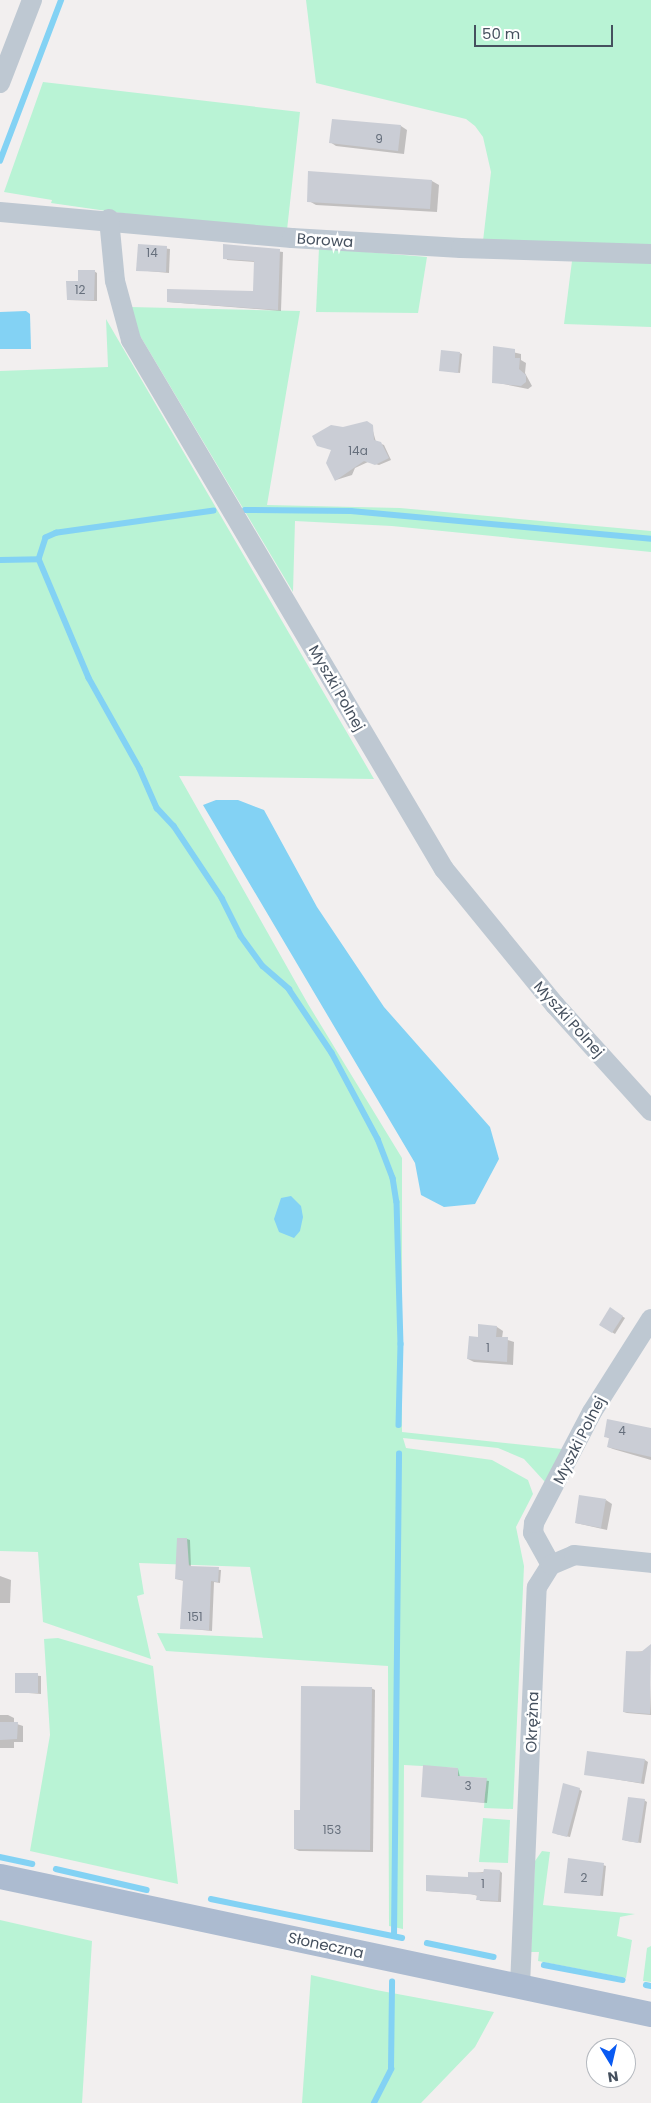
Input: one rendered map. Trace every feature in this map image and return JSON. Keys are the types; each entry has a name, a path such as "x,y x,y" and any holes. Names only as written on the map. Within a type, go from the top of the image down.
{"main road":[{"name":"Słoneczna","path":"0,1876 651,2014"}],"street":[{"path":"0,83 32,0"},
{"name":"Borowa","path":"0,212 109,219 301,238 461,248 651,254"},
{"name":"Myszki Polnej","path":"109,219 115,281 131,340 444,869 555,1005 651,1110"},
{"name":"Myszki Polnej","path":"552,1565 533,1533 534,1523 596,1404 649,1326"},
{"path":"552,1565 574,1555 651,1562"},
{"name":"Okrężna","path":"520,1986 537,1587 552,1565"}],"green space":[{"path":"306,0 651,0 651,246 483,241 491,172 483,137 475,126 466,119 316,83"},
{"path":"43,82 300,112 287,230 184,222 51,203 52,200 4,192"},
{"path":"319,248 427,257 418,313 316,312"},
{"path":"573,253 651,259 651,327 564,324"},
{"path":"130,307 300,311 267,505 400,508 651,531 651,552 392,526 295,521 293,592 133,324"},
{"path":"106,319 374,779 179,776 308,1004 402,1158 402,1432 562,1449 545,1482 524,1459 498,1448 403,1438 406,1448 492,1460 528,1480 533,1494 516,1527 524,1566 513,1809 484,1808 486,1778 458,1776 458,1768 404,1765 403,1929 389,1926 388,1666 166,1651 157,1633 263,1638 250,1567 139,1563 144,1594 137,1596 151,1659 43,1622 38,1552 0,1551 0,371 108,367"},
{"path":"58,1638 153,1666 178,1884 30,1851 50,1735 44,1639"},
{"path":"483,1818 510,1820 508,1863 479,1862"},
{"path":"542,1851 550,1852 543,1905 635,1914 620,1917 617,1936 632,1940 626,1978 538,1961 539,1952 531,1952 535,1861"},
{"path":"0,1920 92,1941 82,2103 0,2103"},
{"path":"651,1946 651,1982 643,1981 647,1948"},
{"path":"311,1975 376,1990 494,2012 475,2047 421,2103 302,2103"}],"water":[{"path":"26,311 30,314 31,349 0,349 0,312"},
{"path":"216,800 238,800 264,810 317,907 384,1007 490,1127 499,1159 475,1204 444,1207 421,1195 415,1163 203,805"},
{"path":"291,1196 301,1206 303,1217 300,1231 294,1238 279,1232 274,1219 281,1198"}],"building":[{"path":"332,119 401,125 398,151 329,143"},
{"path":"308,171 432,180 430,209 307,202"},
{"path":"138,244 167,246 166,272 136,271"},
{"path":"223,244 280,249 278,310 167,302 167,289 253,291 254,261 223,259"},
{"path":"78,270 95,270 94,300 67,300 66,281 78,281"},
{"path":"493,346 515,349 515,358 520,358 519,369 526,375 526,382 521,386 492,383"},
{"path":"441,350 460,352 458,373 439,371"},
{"path":"367,421 373,425 374,440 381,442 389,458 375,465 364,461 335,481 326,463 331,450 317,446 312,436 331,425 343,427"},
{"path":"610,1307 623,1316 612,1333 599,1325"},
{"path":"478,1324 497,1326 496,1337 508,1337 507,1362 467,1359 469,1336 478,1337"},
{"path":"607,1419 651,1428 651,1457 607,1447 609,1438 604,1437"},
{"path":"579,1495 606,1499 601,1528 575,1523"},
{"path":"177,1538 187,1538 189,1566 219,1567 218,1582 211,1581 209,1630 180,1629 183,1580 175,1579"},
{"path":"651,1644 650,1714 623,1712 626,1651 641,1652"},
{"path":"15,1673 38,1673 38,1693 15,1693"},
{"path":"301,1686 372,1687 370,1850 294,1849 294,1810 300,1810"},
{"path":"0,1722 18,1722 17,1739 0,1740"},
{"path":"587,1751 645,1759 641,1783 584,1775"},
{"path":"423,1765 458,1768 458,1776 487,1778 484,1803 421,1797"},
{"path":"563,1783 580,1788 567,1837 552,1833"},
{"path":"628,1797 645,1799 638,1843 622,1840"},
{"path":"568,1858 604,1863 600,1896 564,1893"},
{"path":"484,1869 500,1870 498,1901 476,1900 477,1895 426,1891 426,1875 468,1877 468,1872 483,1873"}],"waterway":[{"path":"0,161 61,0"},
{"path":"245,510 351,511 651,539"},
{"path":"214,511 57,533 46,538 39,559 89,678 140,769 157,808 174,826 222,898 241,936 263,966 289,989 332,1053 378,1139 393,1178 397,1202 401,1344 399,1425"},
{"path":"0,560 39,559"},
{"path":"394,1936 399,1454"},
{"path":"0,1857 32,1864"},
{"path":"56,1869 147,1890"},
{"path":"211,1899 402,1938"},
{"path":"427,1943 494,1957"},
{"path":"544,1965 623,1980"},
{"path":"374,2103 391,2069 392,1982"},
{"path":"646,1985 651,1986"}]}
